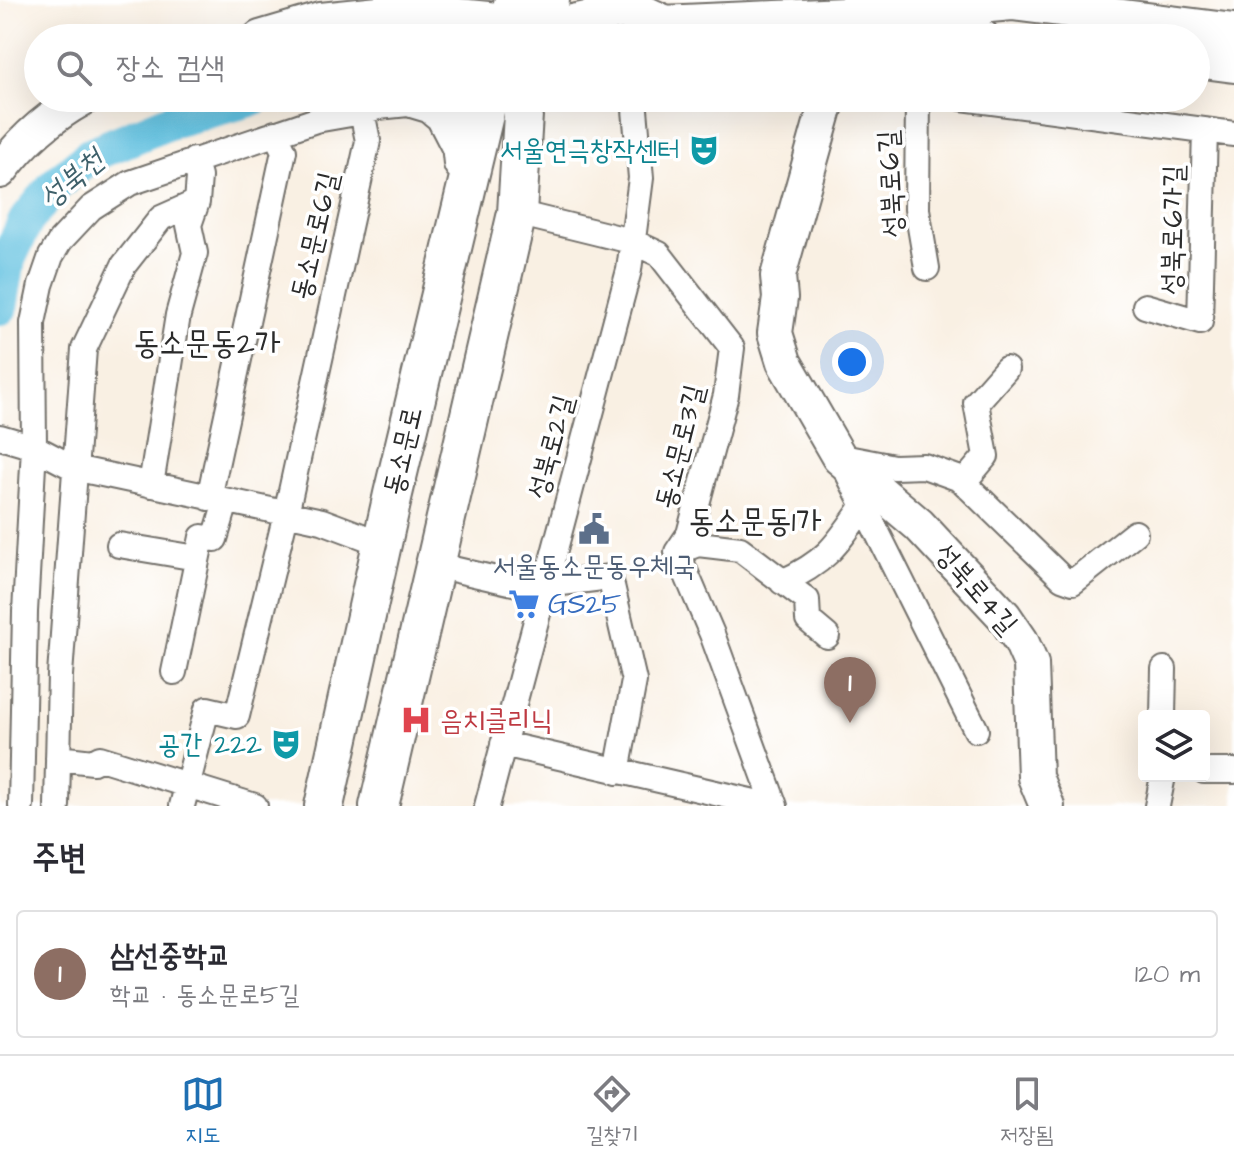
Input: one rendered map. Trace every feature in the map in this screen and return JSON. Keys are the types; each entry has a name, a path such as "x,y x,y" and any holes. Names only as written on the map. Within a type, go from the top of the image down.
{"main road":[{"path":"612,0 661,23"},
{"path":"387,13 407,24"},
{"path":"457,112 465,188"},
{"name":"동소문로","path":"324,806 484,112"},
{"name":"동소문로","path":"379,806 517,213 523,112"}],"street":[{"path":"307,24 408,11 536,23 622,11 661,23 778,8 914,20 1012,2 1180,24"},
{"path":"1210,28 1234,31"},
{"path":"1210,62 1234,65"},
{"path":"0,171 19,148 63,112"},
{"path":"21,806 25,612 19,442 33,323 51,256 71,227 130,183 316,120 362,112"},
{"name":"동소문로6길","path":"185,795 207,709 237,716 286,514 368,141 362,112"},
{"path":"430,112 439,119 455,150 465,188"},
{"name":"성북로2길","path":"487,806 629,270 641,178 635,112"},
{"name":"성북로4길","path":"824,112 778,276 780,298 775,333 784,362 839,457 919,525 1004,616 1021,641 1031,664 1035,777 1047,806"},
{"name":"성북로6길","path":"918,112 917,209 927,268"},
{"path":"1068,112 1234,134"},
{"name":"성북로6가길","path":"1145,306 1200,322 1205,130"},
{"name":"동소문로6길","path":"174,672 202,537 215,539 218,500 284,151 275,133"},
{"path":"151,485 178,315 195,253 189,225 197,202 199,177 194,160"},
{"path":"57,806 60,675 84,349 124,265 161,218 197,202"},
{"name":"동소문로3길","path":"517,213 631,241 659,254 732,348 726,395 689,534 677,552 712,634 774,806"},
{"path":"964,482 986,456 976,403 1006,369"},
{"path":"19,442 74,468 322,521 383,544"},
{"path":"839,457 894,467 924,466 964,482 1062,578 1073,582 1135,533"},
{"path":"839,457 976,730"},
{"path":"782,582 809,570 828,555 863,507"},
{"path":"677,552 698,544 740,549 807,600 808,620 827,636"},
{"path":"119,545 197,558"},
{"path":"435,565 518,584 546,585 610,577 634,681 617,772"},
{"path":"1163,710 1164,669"},
{"path":"503,744 774,806"},
{"path":"58,758 93,762 100,758 185,795 255,806"},
{"path":"1210,771 1234,771"},
{"path":"1157,806 1162,782"}],"waterway":[{"name":"성북천","path":"0,307 8,259 26,221 55,185 92,154 176,119 202,112"}],"place":[{"name":"서울연극창작센터","path":"704,150"},
{"name":"서울동소문동우체국","path":"594,529"},
{"name":"GS25","path":"524,604"},
{"name":"음치클리닉","path":"416,720"},
{"name":"삼선중학교","path":"850,723"},
{"name":"공간 222","path":"286,744"}],"district":[{"name":"동소문동2가","path":"207,343"},
{"name":"동소문동1가","path":"755,521"}]}
